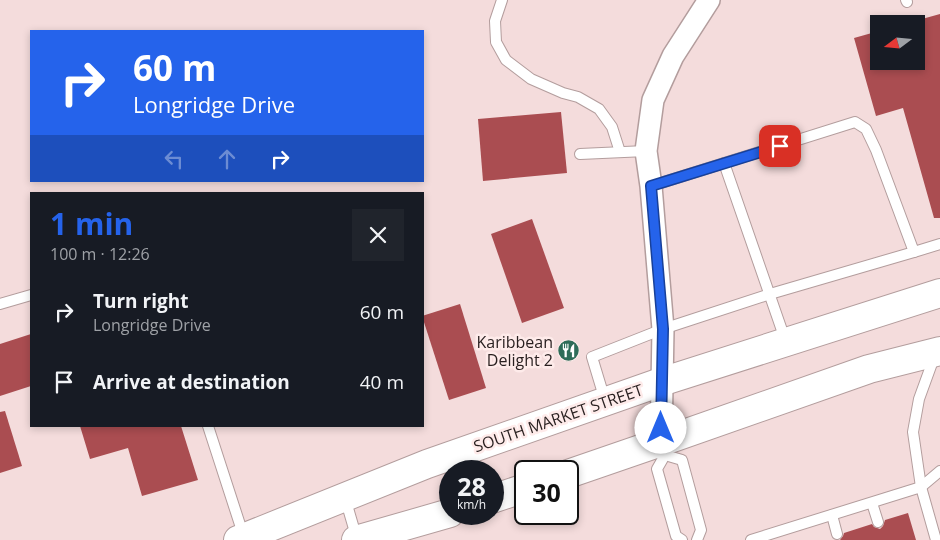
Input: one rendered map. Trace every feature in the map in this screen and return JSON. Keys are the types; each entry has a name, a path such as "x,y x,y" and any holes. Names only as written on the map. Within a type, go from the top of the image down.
{"main road":[{"name":"SOUTH MARKET STREET","path":"241,539 427,464 661,382 940,293"},
{"path":"579,471 663,449 869,370 938,352"},
{"path":"357,540 439,516"}],"street":[{"path":"663,449 661,382 663,329 651,186 646,151 653,100 673,56 709,0"}],"lane":[{"path":"502,0 495,21 496,42 506,60 530,78 578,98 598,109 612,127 620,152"},
{"path":"651,186 855,122 866,129 876,150 914,252"},
{"path":"580,154 646,151"},
{"path":"724,163 787,343"},
{"path":"606,402 592,357 663,329 770,294 940,244"},
{"path":"0,304 30,295"},
{"path":"936,540 921,487 913,432 919,400 938,352"},
{"path":"208,427 241,539"},
{"path":"682,540 676,536 656,469 663,449 682,460 701,530 697,540"},
{"path":"752,540 921,487 940,471"},
{"path":"344,497 357,540"},
{"path":"872,503 878,522"},
{"path":"832,515 837,534"},
{"path":"786,529 790,540"}],"building":[{"path":"940,14 940,218 934,218 903,108 876,116 854,38 870,34 870,70 925,70 925,18"},
{"path":"561,112 567,173 483,181 478,119"},
{"path":"532,219 564,308 522,323 491,234"},
{"path":"460,304 486,388 449,400 424,322 424,315"},
{"path":"30,334 30,386 0,396 0,344"},
{"path":"5,411 22,466 0,473 0,412"},
{"path":"80,427 181,427 198,480 142,496 128,448 90,459"},
{"path":"908,513 916,540 840,540 844,533 872,524 880,529 885,520"}],"place":[{"name":"Karibbean Delight 2","path":"569,351"}],"route":[{"path":"661,428 663,329 651,186 780,146"}]}
